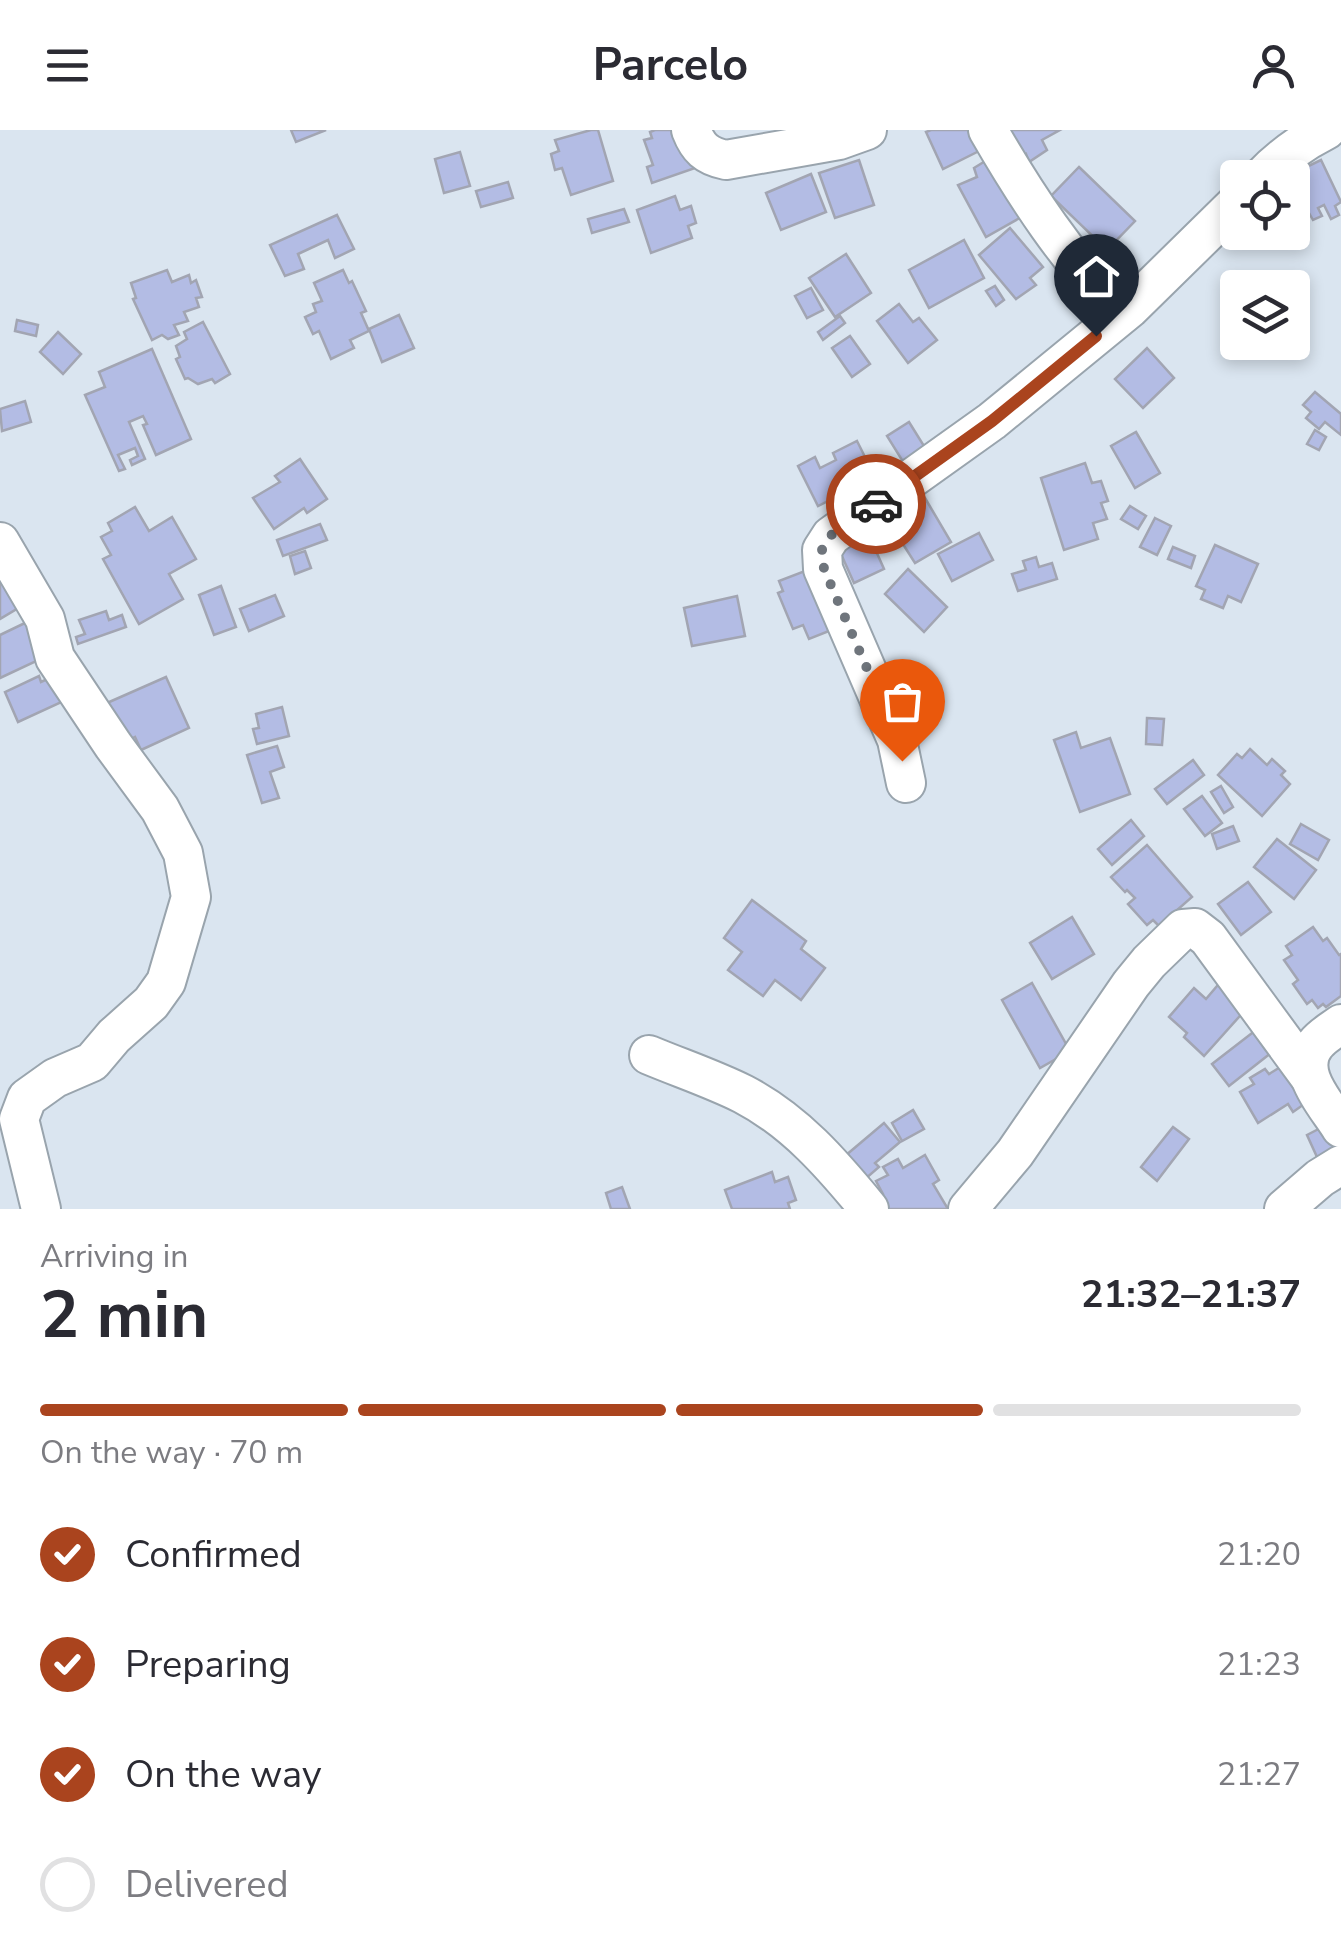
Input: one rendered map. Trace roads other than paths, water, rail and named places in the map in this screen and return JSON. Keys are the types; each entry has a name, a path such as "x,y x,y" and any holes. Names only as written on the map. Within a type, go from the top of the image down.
{"street":[{"path":"691,130 697,145 710,157 726,160 839,140 867,130"},
{"path":"988,130 1019,183 1090,282 1122,314"},
{"path":"1280,160 1326,130"},
{"path":"906,783 898,740 824,569 822,550 830,536 992,421 1122,314 1220,219"},
{"path":"0,542 45,620 55,658 160,809 182,853 192,897 166,982 151,1004 114,1036 92,1062 56,1078 27,1098 20,1119 40,1209"},
{"path":"968,1209 1015,1153 1131,984 1166,943 1184,929 1196,928 1208,938 1341,1128"},
{"path":"1308,1076 1307,1061 1316,1044 1341,1024"},
{"path":"649,1054 744,1094 788,1123 832,1164 869,1209"},
{"path":"1287,1208 1341,1164"}]}
